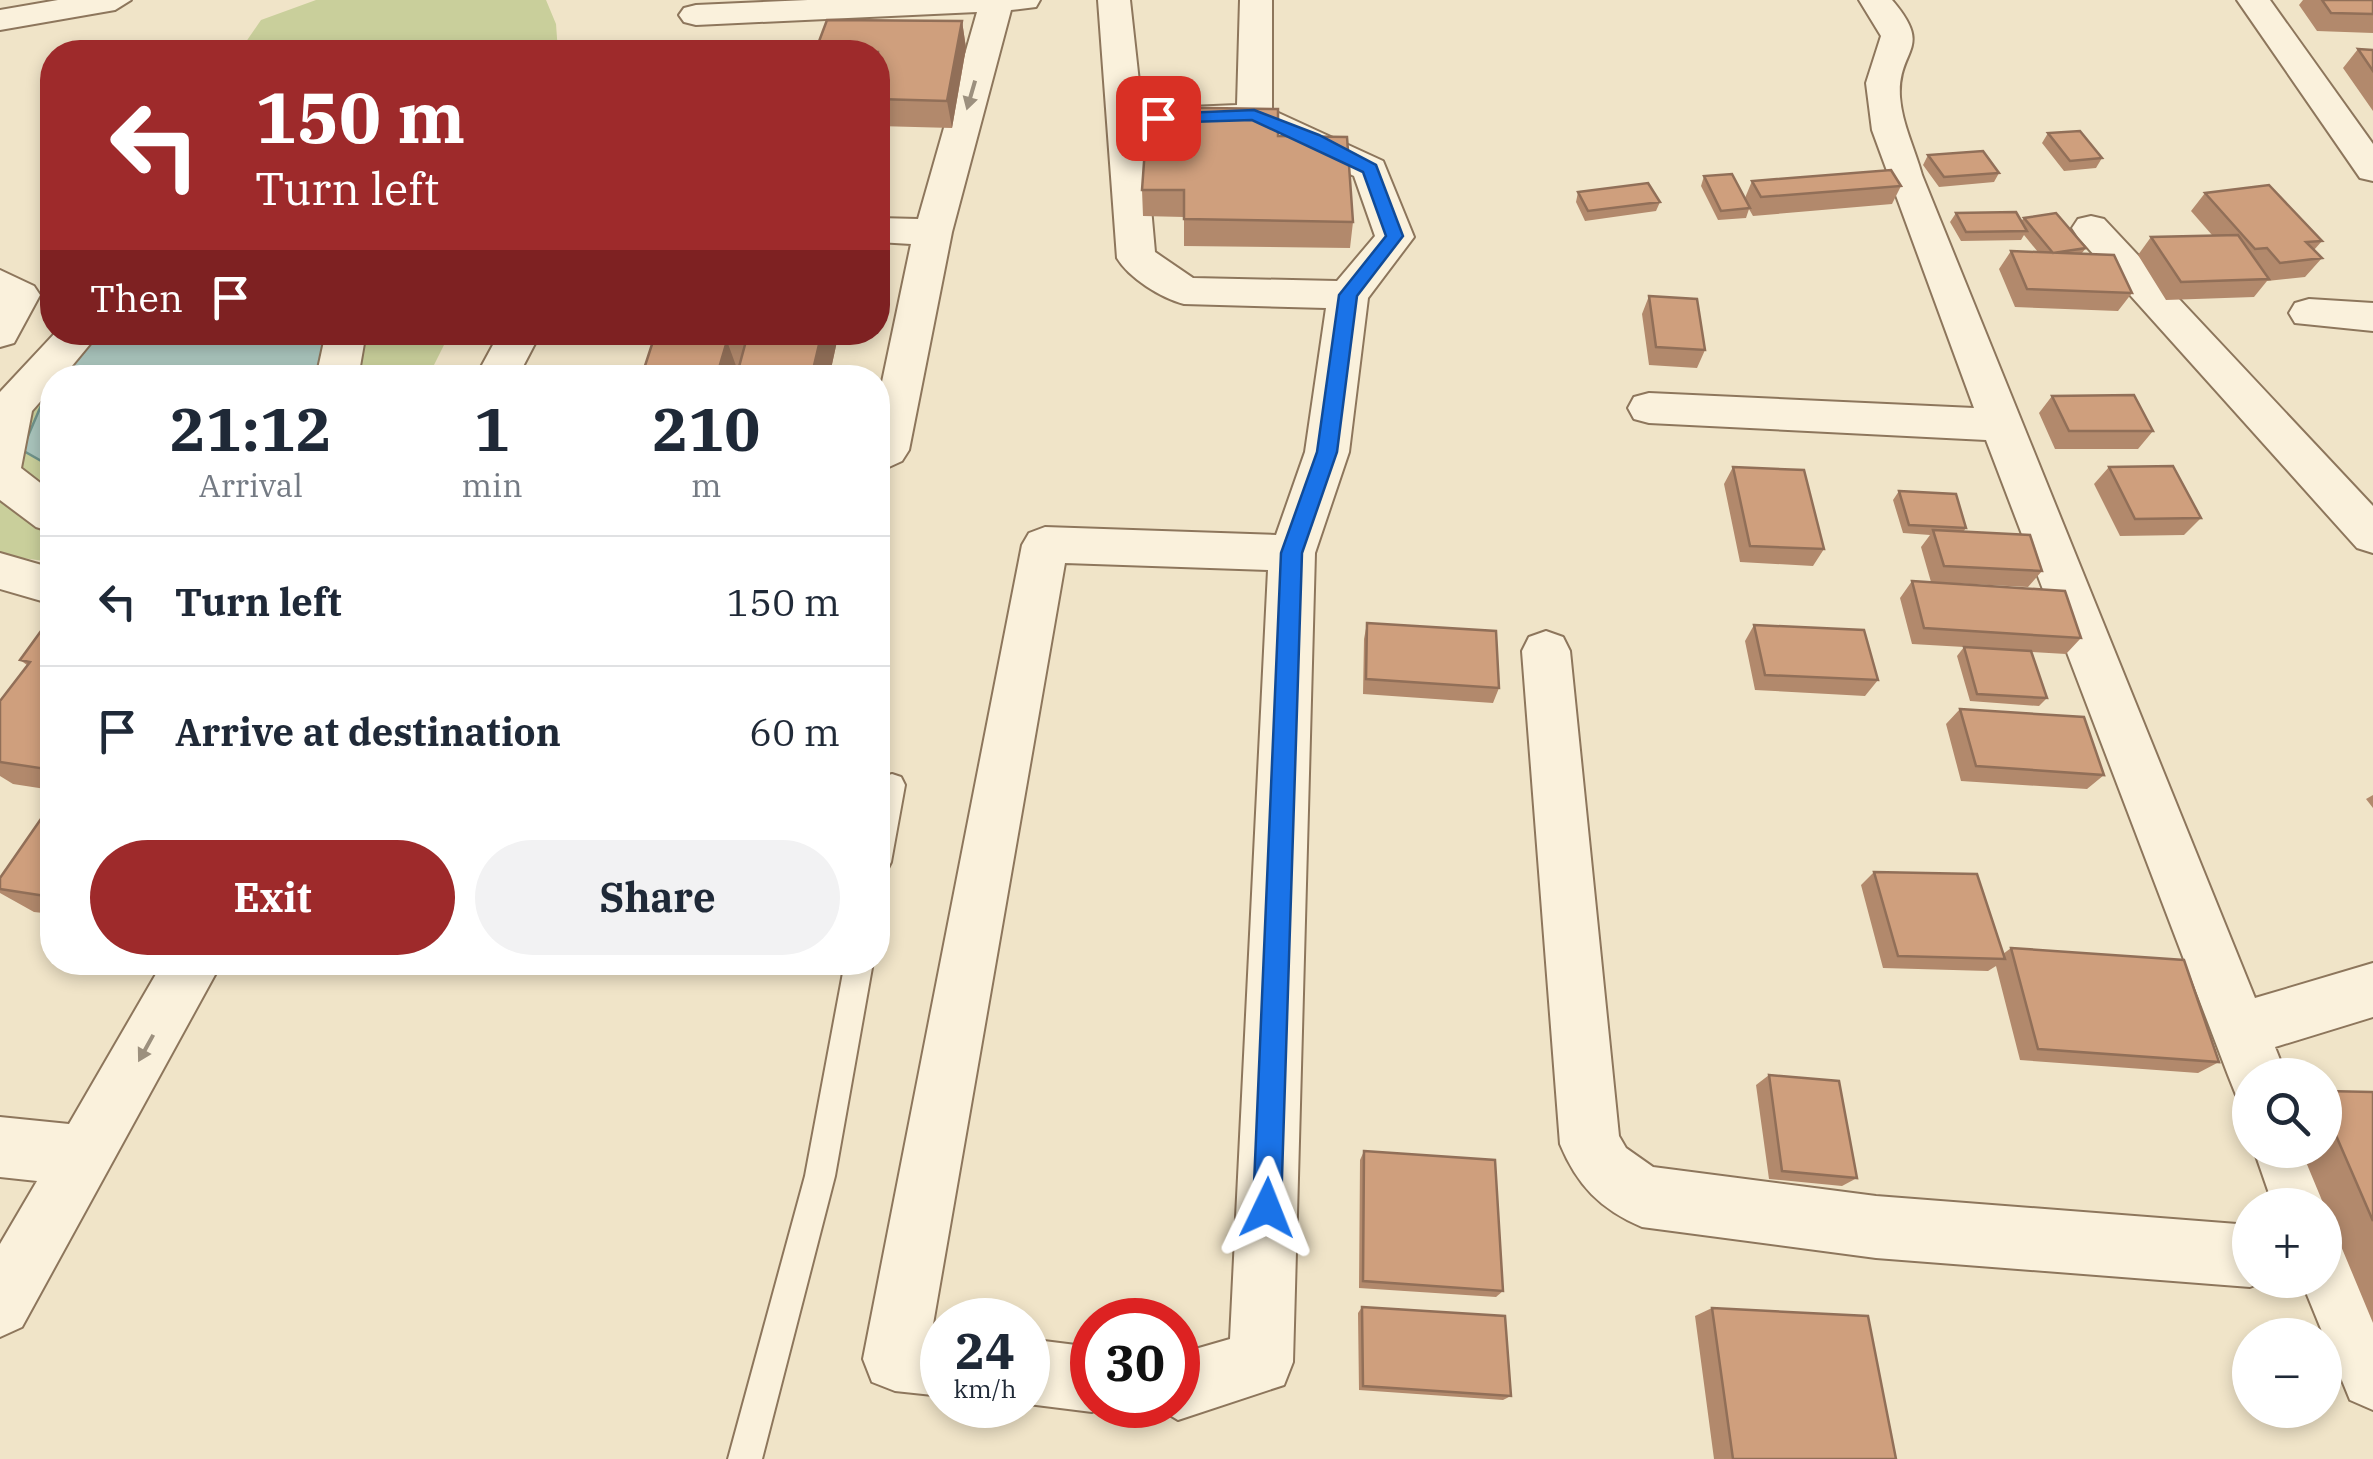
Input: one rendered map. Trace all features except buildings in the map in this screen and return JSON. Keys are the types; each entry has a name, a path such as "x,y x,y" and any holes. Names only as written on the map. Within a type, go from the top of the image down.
{"street":[{"path":"0,20 115,0"},
{"path":"890,439 933,232 997,0"},
{"path":"692,19 1024,0"},
{"path":"1114,0 1136,258 1184,291 1348,295"},
{"path":"1254,115 1256,0"},
{"path":"1875,0 1899,38 1898,51 1883,84 1904,175 2249,1052 2373,990"},
{"path":"2253,0 2373,170"},
{"path":"1125,120 1254,115 1370,169 1395,236 1348,295 1327,452 1292,553 1262,1362 1200,1380"},
{"path":"2091,228 2373,536"},
{"path":"890,230 933,232"},
{"path":"0,283 20,295 0,333"},
{"path":"2309,314 2373,318"},
{"path":"50,365 68,345"},
{"path":"0,466 12,406 40,376"},
{"path":"1649,408 2002,425"},
{"path":"0,476 40,506"},
{"path":"920,1362 894,1359 1045,545 1292,553"},
{"path":"0,570 40,582"},
{"path":"1546,651 1590,1144 1605,1169 1642,1196 1876,1227 2232,1255"},
{"path":"0,1305 187,975"},
{"path":"0,1147 86,1156"},
{"path":"2340,1298 2373,1376"}],"lane":[{"path":"890,796 892,785"},
{"path":"745,1459 820,1176 857,975"}],"green space":[{"path":"316,0 546,0 556,24 557,40 247,40 261,20"},
{"path":"56,345 444,345 434,365 42,365"},
{"path":"40,368 40,560 0,555 0,423"}],"water":[{"path":"89,345 333,345 322,365 68,365"},
{"path":"40,408 40,460 22,450"}],"route":[{"path":"1158,118 1254,115 1313,139 1370,169 1395,236 1348,295 1327,452 1292,553 1267,1208"}]}
